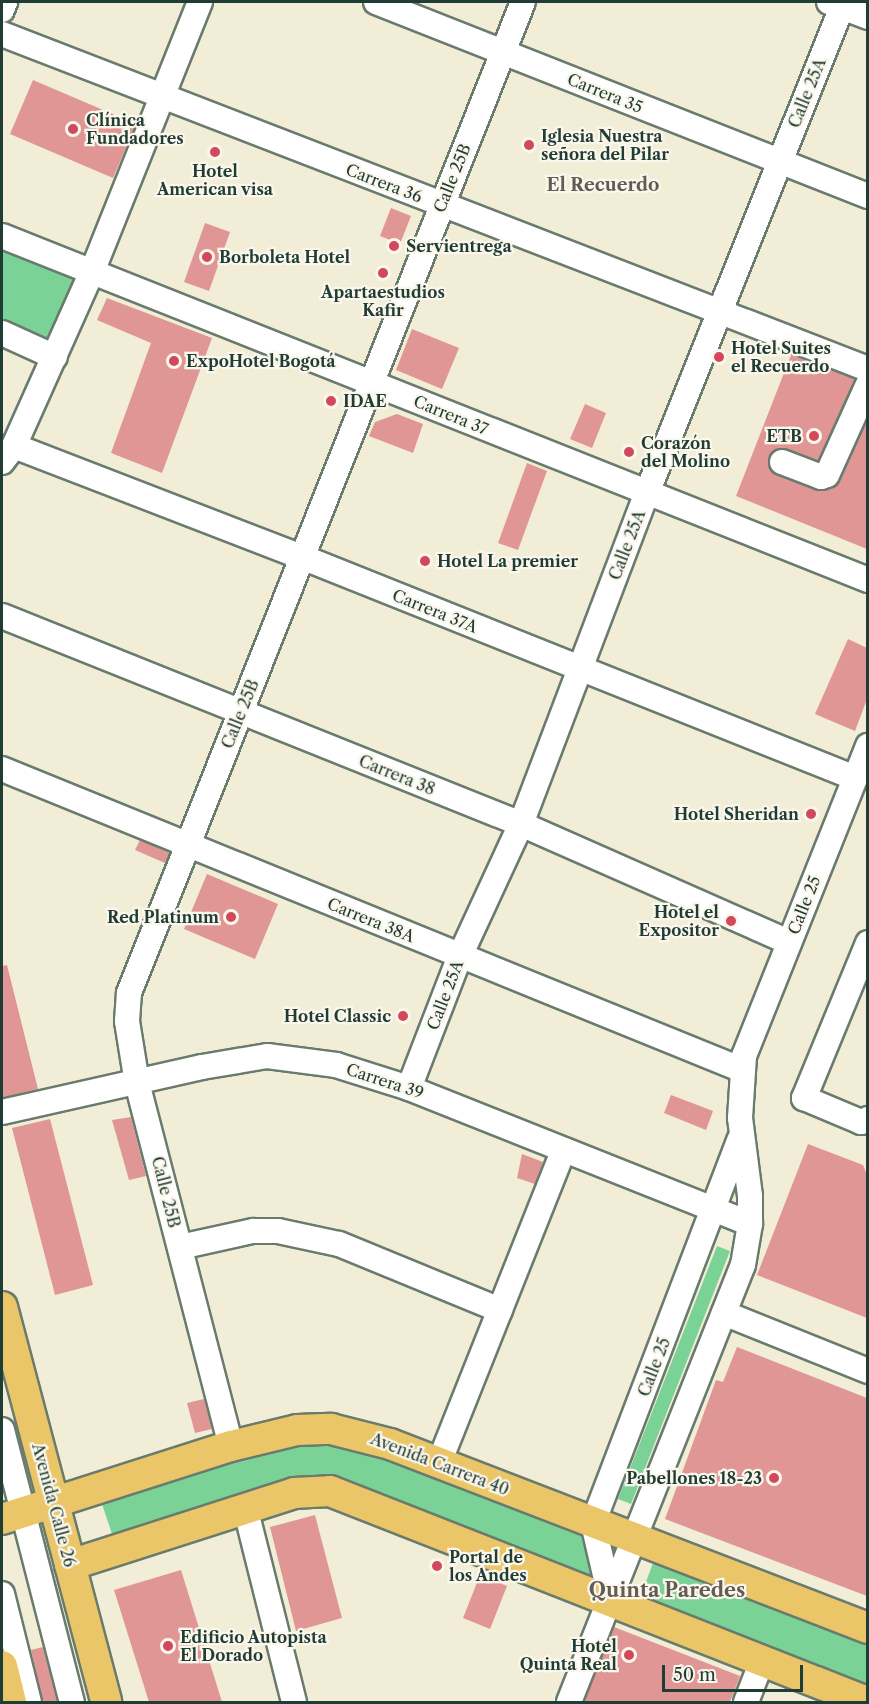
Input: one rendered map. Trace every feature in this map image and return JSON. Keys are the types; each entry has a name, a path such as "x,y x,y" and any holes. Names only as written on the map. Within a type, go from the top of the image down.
{"main road":[{"name":"Avenida Calle 26","path":"2,1307 106,1702"},
{"name":"Avenida Carrera 40","path":"12,1516 231,1446 297,1430 331,1428 369,1437 439,1463 867,1628"},
{"path":"70,1565 294,1492 330,1491 867,1702"},
{"path":"2,1666 11,1702"}],"street":[{"path":"2,10 5,2"},
{"path":"8,454 55,357 92,272 200,2"},
{"name":"Carrera 35","path":"376,2 867,196"},
{"name":"Calle 25B","path":"231,1446 137,1083 127,1021 129,993 523,2"},
{"path":"838,3 867,17"},
{"name":"Calle 25A","path":"409,1088 460,956 521,824 647,493 780,161 838,3"},
{"name":"Carrera 36","path":"2,34 867,369"},
{"name":"Carrera 37","path":"2,236 867,580"},
{"path":"2,333 55,357"},
{"path":"782,462 821,477 827,475 867,384"},
{"name":"Carrera 37A","path":"8,454 302,557 579,670 855,778"},
{"name":"Carrera 38","path":"2,616 521,824 789,942"},
{"name":"Calle 25","path":"569,1702 743,1265 750,1224 750,1196 741,1136 742,1070 747,1046 867,746"},
{"name":"Carrera 38A","path":"2,769 742,1070"},
{"path":"867,943 804,1098 861,1122 867,1119"},
{"name":"Carrera 39","path":"2,1112 267,1056 336,1065 409,1088 750,1224"},
{"name":"Calle 25","path":"593,1523 741,1136"},
{"path":"439,1463 563,1150"},
{"path":"180,1247 253,1231 278,1231 339,1244 500,1310"},
{"path":"724,1313 867,1371"},
{"path":"2,1430 12,1516 72,1702"},
{"path":"245,1507 294,1702"},
{"path":"593,1523 610,1601"},
{"path":"2,1594 29,1702"},
{"path":"746,1702 762,1661"}],"green space":[{"path":"2,243 78,274 51,341 2,321"},
{"path":"717,1246 730,1251 631,1504 618,1499"},
{"path":"314,1440 352,1443 584,1535 593,1568 589,1583 336,1483 113,1537 102,1504 276,1447"},
{"path":"655,1558 867,1641 867,1691 639,1600"}],"building":[{"name":"Clínica Fundadores","path":"33,80 136,124 113,178 10,134"},
{"path":"391,208 411,216 400,244 380,236"},
{"name":"Borboleta Hotel","path":"205,223 230,232 209,291 184,282"},
{"path":"107,298 212,338 162,473 111,453 151,343 97,320"},
{"path":"412,329 459,348 442,389 396,370"},
{"name":"ETB","path":"791,355 855,379 818,461 780,448 769,456 768,465 777,475 816,490 832,489 840,481 867,420 867,549 736,496"},
{"path":"585,404 606,413 592,448 570,439"},
{"path":"397,414 423,424 413,453 369,436 375,422"},
{"path":"527,463 547,471 518,550 498,543"},
{"path":"848,639 867,648 867,699 855,731 815,714"},
{"path":"140,840 170,853 165,863 135,850"},
{"name":"Red Platinum","path":"207,874 278,904 255,959 184,929"},
{"path":"7,965 38,1089 2,1098 2,966"},
{"path":"671,1095 713,1111 706,1130 664,1113"},
{"path":"131,1117 146,1176 129,1180 112,1120"},
{"path":"50,1119 93,1285 55,1295 12,1128"},
{"path":"808,1144 863,1165 867,1175 867,1318 757,1275"},
{"path":"522,1154 543,1162 535,1184 517,1178"},
{"name":"Pabellones 18-23","path":"737,1347 867,1398 867,1596 665,1519 716,1380 723,1382"},
{"path":"204,1399 212,1429 195,1433 187,1403"},
{"path":"315,1515 342,1618 296,1631 270,1527"},
{"name":"Edificio Autopista El Dorado","path":"181,1570 222,1702 149,1702 114,1590"},
{"path":"480,1575 507,1586 490,1629 463,1618"},
{"path":"614,1627 740,1676 730,1702 584,1702"},
{"path":"43,1647 57,1702 43,1702 31,1650"}],"place":[{"name":"Clínica Fundadores","path":"73,129"},
{"name":"Iglesia Nuestra señora del Pilar","path":"529,145"},
{"name":"Hotel American visa","path":"215,152"},
{"name":"Servientrega","path":"394,246"},
{"name":"Borboleta Hotel","path":"207,257"},
{"name":"Apartaestudios Kafir","path":"383,273"},
{"name":"Hotel Suites el Recuerdo","path":"719,357"},
{"name":"ExpoHotel Bogotá","path":"174,361"},
{"name":"IDAE","path":"331,401"},
{"name":"ETB","path":"814,436"},
{"name":"Corazón del Molino","path":"629,452"},
{"name":"Hotel La premier","path":"425,561"},
{"name":"Hotel Sheridan","path":"811,814"},
{"name":"Red Platinum","path":"231,917"},
{"name":"Hotel el Expositor","path":"731,921"},
{"name":"Hotel Classic","path":"403,1016"},
{"name":"Pabellones 18-23","path":"774,1478"},
{"name":"Portal de los Andes","path":"437,1566"},
{"name":"Edificio Autopista El Dorado","path":"168,1646"},
{"name":"Hotel Quinta Real","path":"629,1655"}],"district":[{"name":"El Recuerdo","path":"603,185"},
{"name":"Quinta Paredes","path":"667,1590"}]}
